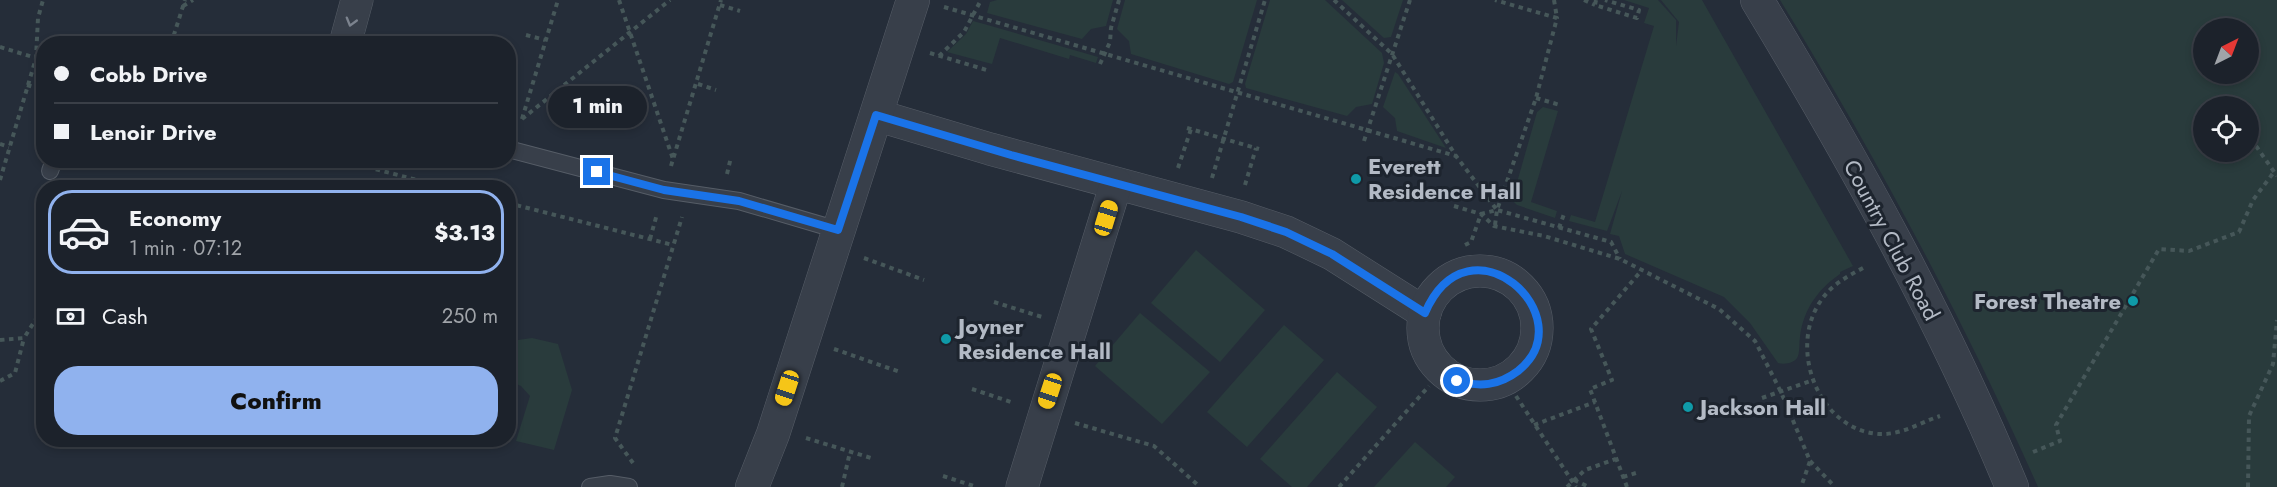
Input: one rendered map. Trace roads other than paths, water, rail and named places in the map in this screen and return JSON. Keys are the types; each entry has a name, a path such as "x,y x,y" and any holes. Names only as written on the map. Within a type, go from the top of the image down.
{"street":[{"path":"347,36 357,0"},
{"name":"Country Club Road","path":"1757,0 1902,253 1971,389 2013,487"},
{"path":"752,487 773,434 876,115 927,3"},
{"path":"876,115 1116,184 1241,217 1286,232 1332,254 1425,313"},
{"path":"1022,487 1116,184"}],"lane":[{"path":"516,151 664,190 739,201 838,230"},
{"path":"590,487 609,484 629,487"}],"place":[{"name":"Everett Residence Hall","path":"1356,179"},
{"name":"Forest Theatre","path":"2133,301"},
{"name":"Joyner Residence Hall","path":"946,339"},
{"name":"Jackson Hall","path":"1688,407"}]}
